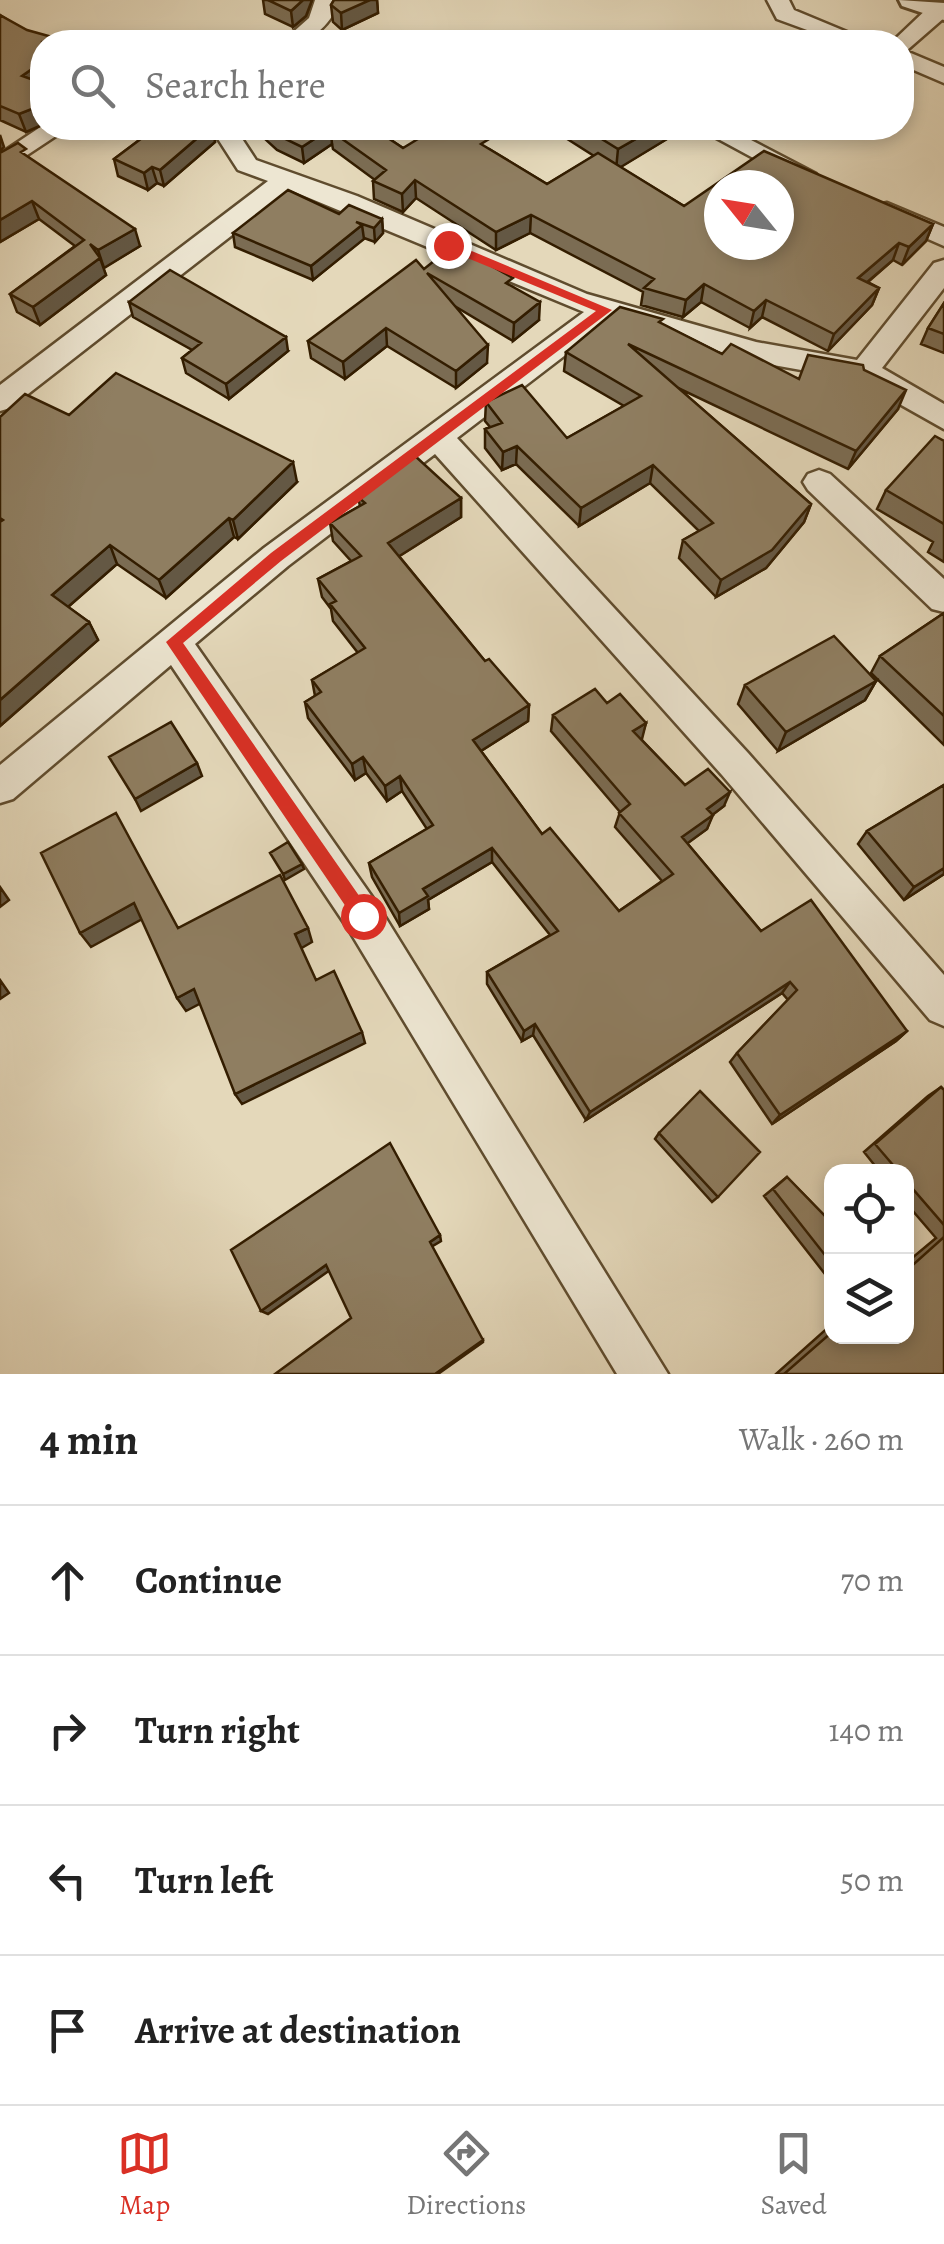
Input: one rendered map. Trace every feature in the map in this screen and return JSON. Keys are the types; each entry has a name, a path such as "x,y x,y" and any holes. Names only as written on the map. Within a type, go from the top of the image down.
{"street":[{"path":"308,30 327,7 326,0"},
{"path":"778,0 785,14 826,30"},
{"path":"912,30 930,5"},
{"path":"914,63 944,76"},
{"path":"0,165 38,140"},
{"path":"231,140 246,165 606,310 756,352 864,371 944,418"},
{"path":"735,140 822,182"},
{"path":"0,400 286,180"},
{"path":"866,202 944,237"},
{"path":"864,371 944,270"},
{"path":"0,788 276,557 606,310"},
{"path":"437,436 734,764 944,1006"},
{"path":"819,482 944,599"},
{"path":"174,642 363,916 644,1374"}],"building":[{"path":"268,0 303,0 291,11"},
{"path":"334,0 370,0 341,13 331,5"},
{"path":"0,15 30,31 30,70 22,76 30,79 30,110 19,114 0,106"},
{"path":"139,140 195,140 160,170 152,167 144,173 114,159"},
{"path":"287,140 313,140 302,147"},
{"path":"344,140 391,140 403,148 416,140 487,140 481,144 547,184 598,153 684,206 704,192 704,260 794,260 794,170 736,170 764,151 933,224 909,247 899,243 858,278 879,288 834,334 766,300 754,311 704,284 686,300 644,288 654,279 531,215 496,232 415,180 402,194 373,181 386,170"},
{"path":"603,140 634,140 618,149"},
{"path":"18,143 26,149 21,152 135,229 98,250 90,244 100,258 33,307 10,294 84,240 32,201 0,220 0,153"},
{"path":"288,190 339,214 349,205 382,219 374,228 356,222 362,225 311,266 233,233"},
{"path":"454,245 513,278 506,283 540,302 514,323 427,273 488,345 456,371 386,328 343,362 308,341 416,260 424,269"},
{"path":"170,270 286,337 226,384 182,358 201,343 129,302"},
{"path":"944,303 944,334 928,328"},
{"path":"620,307 663,319 659,322 722,354 731,344 799,379 808,355 863,365 864,370 906,390 856,451 628,344 811,504 772,550 721,580 683,540 713,523 653,465 581,508 517,446 503,452 485,429 502,423 486,402 522,385 567,438 641,396 566,352"},
{"path":"116,373 293,462 233,520 229,518 159,580 110,545 52,595 89,622 0,700 0,417 25,394 69,415"},
{"path":"935,436 944,441 944,524 886,490"},
{"path":"414,455 461,498 388,543 485,661 489,659 529,705 473,740 542,834 550,828 619,911 673,874 619,813 630,804 553,715 595,689 607,703 620,694 646,723 633,731 685,785 708,769 730,792 707,809 713,815 682,837 761,931 811,900 907,1031 780,1115 737,1053 797,990 790,982 590,1112 535,1024 524,1031 487,972 558,931 492,848 423,889 428,896 399,913 369,863 433,825 400,776 385,786 363,757 352,764 305,702 321,692 312,680 365,648 330,604 336,601 318,579 361,556 330,523 365,503 358,497"},
{"path":"944,613 944,716 880,656"},
{"path":"834,636 876,681 786,732 745,685"},
{"path":"171,722 197,763 135,799 109,757"},
{"path":"944,785 944,868 914,887 867,831"},
{"path":"116,813 178,928 280,875 308,928 295,934 316,980 334,971 362,1032 235,1094 194,989 177,998 134,903 80,933 41,853"},
{"path":"288,842 302,864 283,874 270,853"},
{"path":"941,1087 944,1090 944,1225 914,1190 914,1164 892,1164 875,1144"},
{"path":"700,1091 760,1152 718,1197 659,1133"},
{"path":"390,1143 440,1235 430,1242 483,1340 435,1374 275,1374 351,1318 326,1265 261,1311 231,1250"},
{"path":"787,1177 824,1215 824,1254 773,1189"},
{"path":"944,1237 944,1374 784,1374 824,1339 824,1344 914,1344 914,1264"}],"route":[{"path":"363,916 174,642 276,557 606,310 576,301 448,245"}]}
